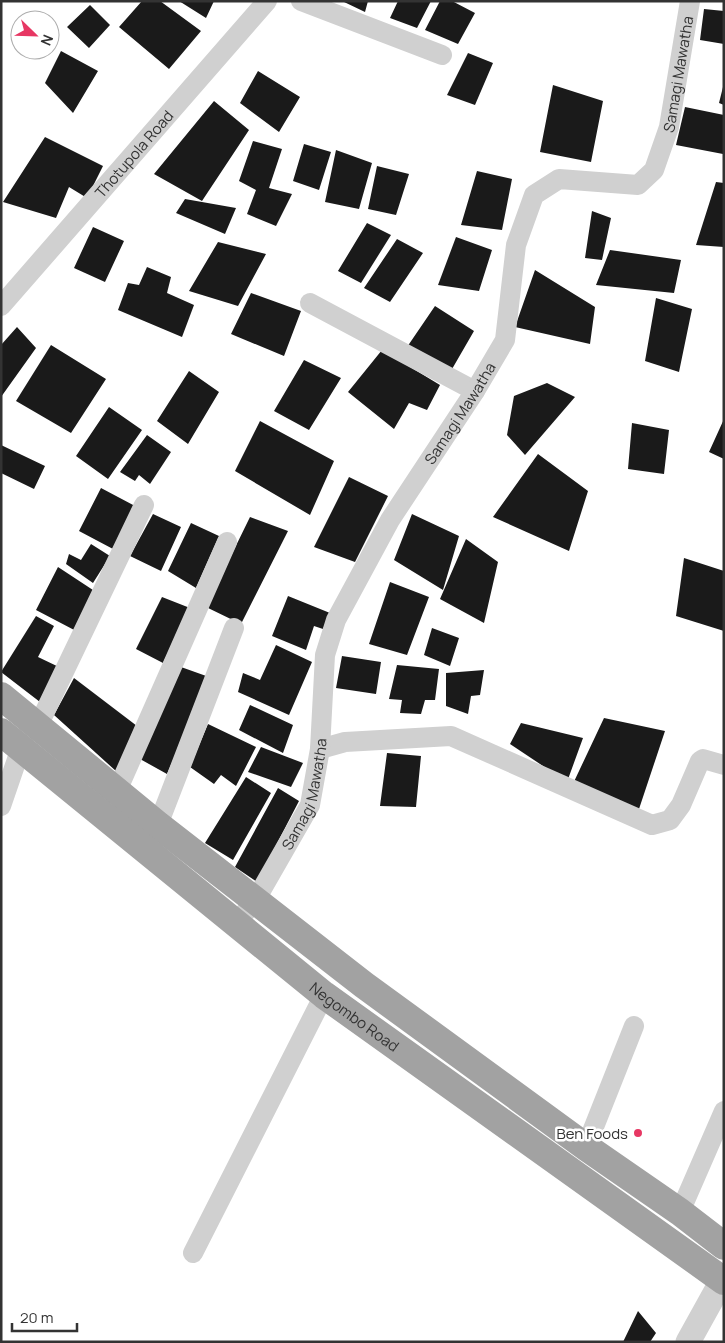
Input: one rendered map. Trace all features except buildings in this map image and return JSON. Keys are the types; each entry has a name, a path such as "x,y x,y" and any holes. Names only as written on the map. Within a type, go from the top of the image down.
{"highway":[{"name":"Negombo Road","path":"1,696 158,825 364,985 586,1147 680,1212 724,1246"},
{"name":"Negombo Road","path":"11,740 324,995 723,1280"}],"street":[{"name":"Thotupola Road","path":"1,306 267,1"},
{"path":"302,1 442,55"},
{"name":"Samagi Mawatha","path":"235,924 255,901 310,805 320,749 325,655 336,620 390,520 475,391 505,340 516,245 534,195 559,179 638,185 654,170 669,127 690,1"},
{"path":"310,303 475,391"},
{"path":"1,806 11,740 35,723 144,505"},
{"path":"117,791 227,542"},
{"path":"158,825 234,628"},
{"path":"320,749 345,742 451,736 652,825 670,820 682,805 703,759 724,765"},
{"path":"193,1253 324,995"},
{"path":"586,1147 634,1026"},
{"path":"680,1212 724,1111"},
{"path":"688,1342 723,1280"}],"place":[{"name":"Ben Foods","path":"638,1133"}]}
